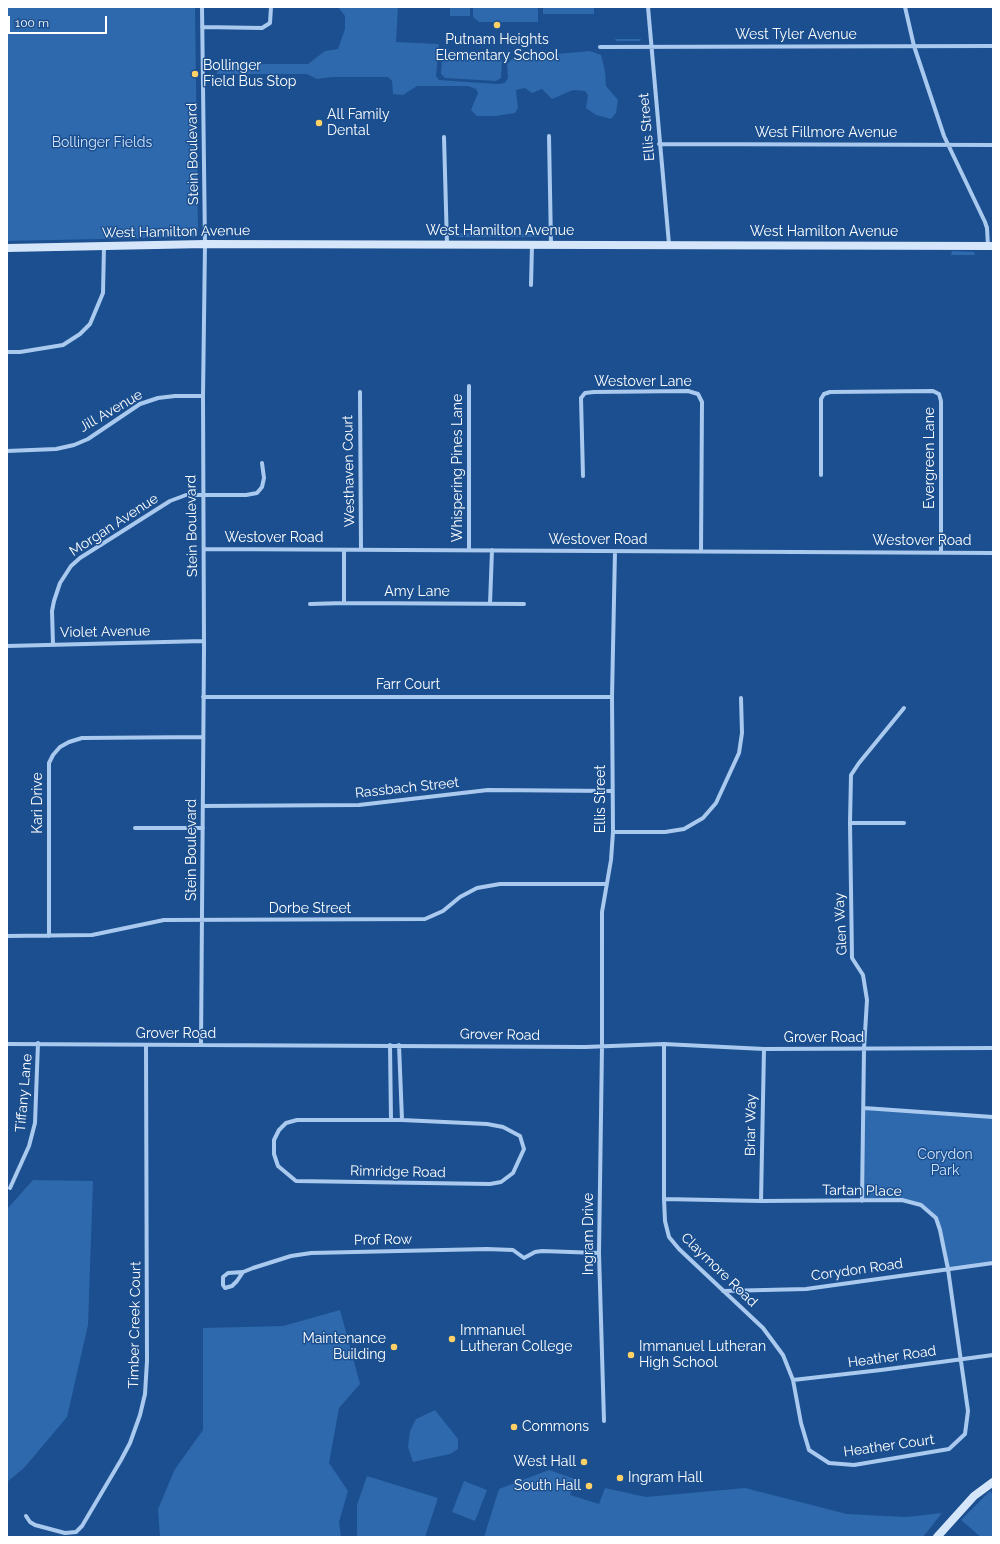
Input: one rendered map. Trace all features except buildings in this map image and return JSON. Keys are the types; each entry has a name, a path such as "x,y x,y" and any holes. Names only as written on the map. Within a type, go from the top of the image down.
{"street":[{"name":"Stein Boulevard","path":"201,1046 204,641 203,396 205,244 202,7"},
{"path":"202,27 262,28 270,23 271,7"},
{"name":"Ellis Street","path":"648,7 669,244"},
{"path":"905,7 914,46 947,144 985,222 990,246"},
{"name":"West Tyler Avenue","path":"600,47 993,46"},
{"path":"549,136 551,244"},
{"path":"444,137 447,244"},
{"name":"West Fillmore Avenue","path":"659,144 993,145"},
{"name":"West Hamilton Avenue","path":"7,248 205,244 990,246"},
{"path":"531,285 532,245"},
{"path":"7,352 20,352 63,345 80,334 90,324 104,293 104,246"},
{"name":"Whispering Pines Lane","path":"469,550 470,386"},
{"name":"Westover Lane","path":"583,476 581,398 585,393 688,391 698,394 702,402 701,551"},
{"name":"Evergreen Lane","path":"821,475 821,399 824,394 830,392 933,391 939,394 941,401 940,552"},
{"name":"Westhaven Court","path":"360,392 361,549"},
{"name":"Jill Avenue","path":"7,451 56,449 74,445 88,438 140,404 158,398 175,396 203,396"},
{"name":"Morgan Avenue","path":"53,644 52,611 54,601 60,583 71,566 80,558 170,501 186,495 246,495 257,493 262,487 264,478 262,463"},
{"name":"Westover Road","path":"204,549 993,553"},
{"path":"344,550 344,603"},
{"path":"490,604 492,550"},
{"name":"Ellis Street","path":"602,1047 602,912 611,860 613,832 612,697 615,551"},
{"name":"Amy Lane","path":"310,604 524,604"},
{"name":"Violet Avenue","path":"7,646 204,641"},
{"name":"Farr Court","path":"203,697 612,697"},
{"path":"613,832 658,832 684,829 703,818 716,803 739,753 742,733 741,698"},
{"name":"Glen Way","path":"862,1201 864,1048 867,1000 863,975 852,958 850,822 851,775 859,762 904,708"},
{"name":"Kari Drive","path":"49,936 49,763 53,755 60,747 69,742 82,738 203,737"},
{"name":"Rassbach Street","path":"203,806 359,805 488,790 612,791"},
{"path":"850,822 904,823"},
{"path":"135,828 203,828"},
{"name":"Dorbe Street","path":"7,936 92,935 164,920 425,919 443,911 460,897 477,888 500,884 606,884"},
{"name":"Tiffany Lane","path":"10,1188 30,1146 35,1123 38,1043"},
{"name":"Grover Road","path":"7,1044 602,1047 664,1044 764,1049 993,1048"},
{"name":"Claymore Road","path":"664,1044 664,1199 665,1221 669,1237 679,1249 723,1292 763,1328 783,1354 793,1380"},
{"name":"Timber Creek Court","path":"26,1516 30,1522 35,1525 65,1533 76,1532 82,1526 122,1460 140,1416 145,1394 147,1368 146,1045"},
{"path":"390,1045 391,1120"},
{"path":"399,1045 402,1120"},
{"name":"Ingram Drive","path":"602,1047 599,1253 604,1421"},
{"name":"Briar Way","path":"761,1201 764,1049"},
{"path":"864,1108 993,1117"},
{"name":"Rimridge Road","path":"298,1120 391,1120 487,1124 503,1127 520,1136 524,1149 513,1173 501,1182 490,1184 296,1181 278,1166 274,1154 274,1140 278,1130 286,1123 298,1120"},
{"name":"Tartan Place","path":"664,1199 761,1201 902,1200 921,1205 936,1218 940,1230 948,1269 961,1359"},
{"name":"Prof Row","path":"243,1272 232,1286 225,1288 223,1285 223,1277 228,1273 243,1272 291,1256 310,1253 487,1248 513,1250 524,1258 535,1252 542,1251 599,1253"},
{"name":"Corydon Road","path":"723,1292 806,1289 993,1263"},
{"name":"Heather Road","path":"793,1380 993,1355"},
{"name":"Heather Court","path":"793,1380 801,1423 809,1450 829,1463 854,1465 949,1449 966,1434 968,1410 961,1359"},
{"path":"937,1537 974,1496 993,1482"}],"green space":[{"name":"Bollinger Fields","path":"7,7 195,7 198,232 195,237 7,241"},
{"path":"338,7 398,7 396,42 439,44 436,76 439,80 497,84 505,83 508,78 507,64 513,58 590,51 601,55 605,71 606,86 618,100 616,113 611,119 596,115 586,108 588,95 585,91 573,90 552,99 542,89 532,93 525,88 516,90 518,108 515,113 496,116 477,116 471,110 478,93 476,89 468,86 417,86 403,95 393,94 392,81 388,77 332,77 317,79 307,74 217,74 217,64 308,64 325,51 338,49 345,29 345,16"},
{"path":"450,7 470,7 470,16 450,16"},
{"path":"473,7 538,7 538,22 479,22 473,17"},
{"path":"543,7 594,7 594,14 543,14"},
{"path":"615,39 641,39 640,41 616,41"},
{"path":"446,53 499,56 502,60 501,78 496,81 445,78 441,74 442,57"},
{"path":"452,234 539,234 539,237 456,237"},
{"path":"952,251 974,252 975,255 951,255"},
{"name":"Corydon Park","path":"864,1108 993,1117 993,1263 948,1269 936,1218 921,1205 902,1200 862,1201"},
{"path":"33,1180 93,1181 88,1325 67,1417 24,1468 7,1482 7,1209"},
{"path":"340,1310 360,1384 339,1408 329,1463 348,1491 339,1522 341,1537 160,1537 158,1509 175,1469 203,1430 203,1328 283,1326"},
{"path":"435,1410 458,1439 458,1449 450,1454 413,1462 408,1447 410,1431 416,1419"},
{"path":"549,1470 575,1479 570,1495 599,1504 605,1488 646,1497 745,1488 847,1514 906,1517 942,1513 923,1537 484,1537 499,1489"},
{"path":"367,1476 438,1498 425,1537 359,1537 357,1535 357,1505"},
{"path":"464,1481 487,1490 475,1521 452,1512"},
{"path":"990,1491 993,1495 993,1537 981,1537 961,1520"}],"place":[{"name":"Putnam Heights Elementary School","path":"497,25"},
{"name":"Bollinger Field Bus Stop","path":"195,74"},
{"name":"All Family Dental","path":"319,123"},
{"name":"Immanuel Lutheran College","path":"452,1339"},
{"name":"Maintenance Building","path":"394,1347"},
{"name":"Immanuel Lutheran High School","path":"631,1355"},
{"name":"Commons","path":"514,1427"},
{"name":"West Hall","path":"584,1462"},
{"name":"Ingram Hall","path":"620,1478"},
{"name":"South Hall","path":"589,1486"}]}
